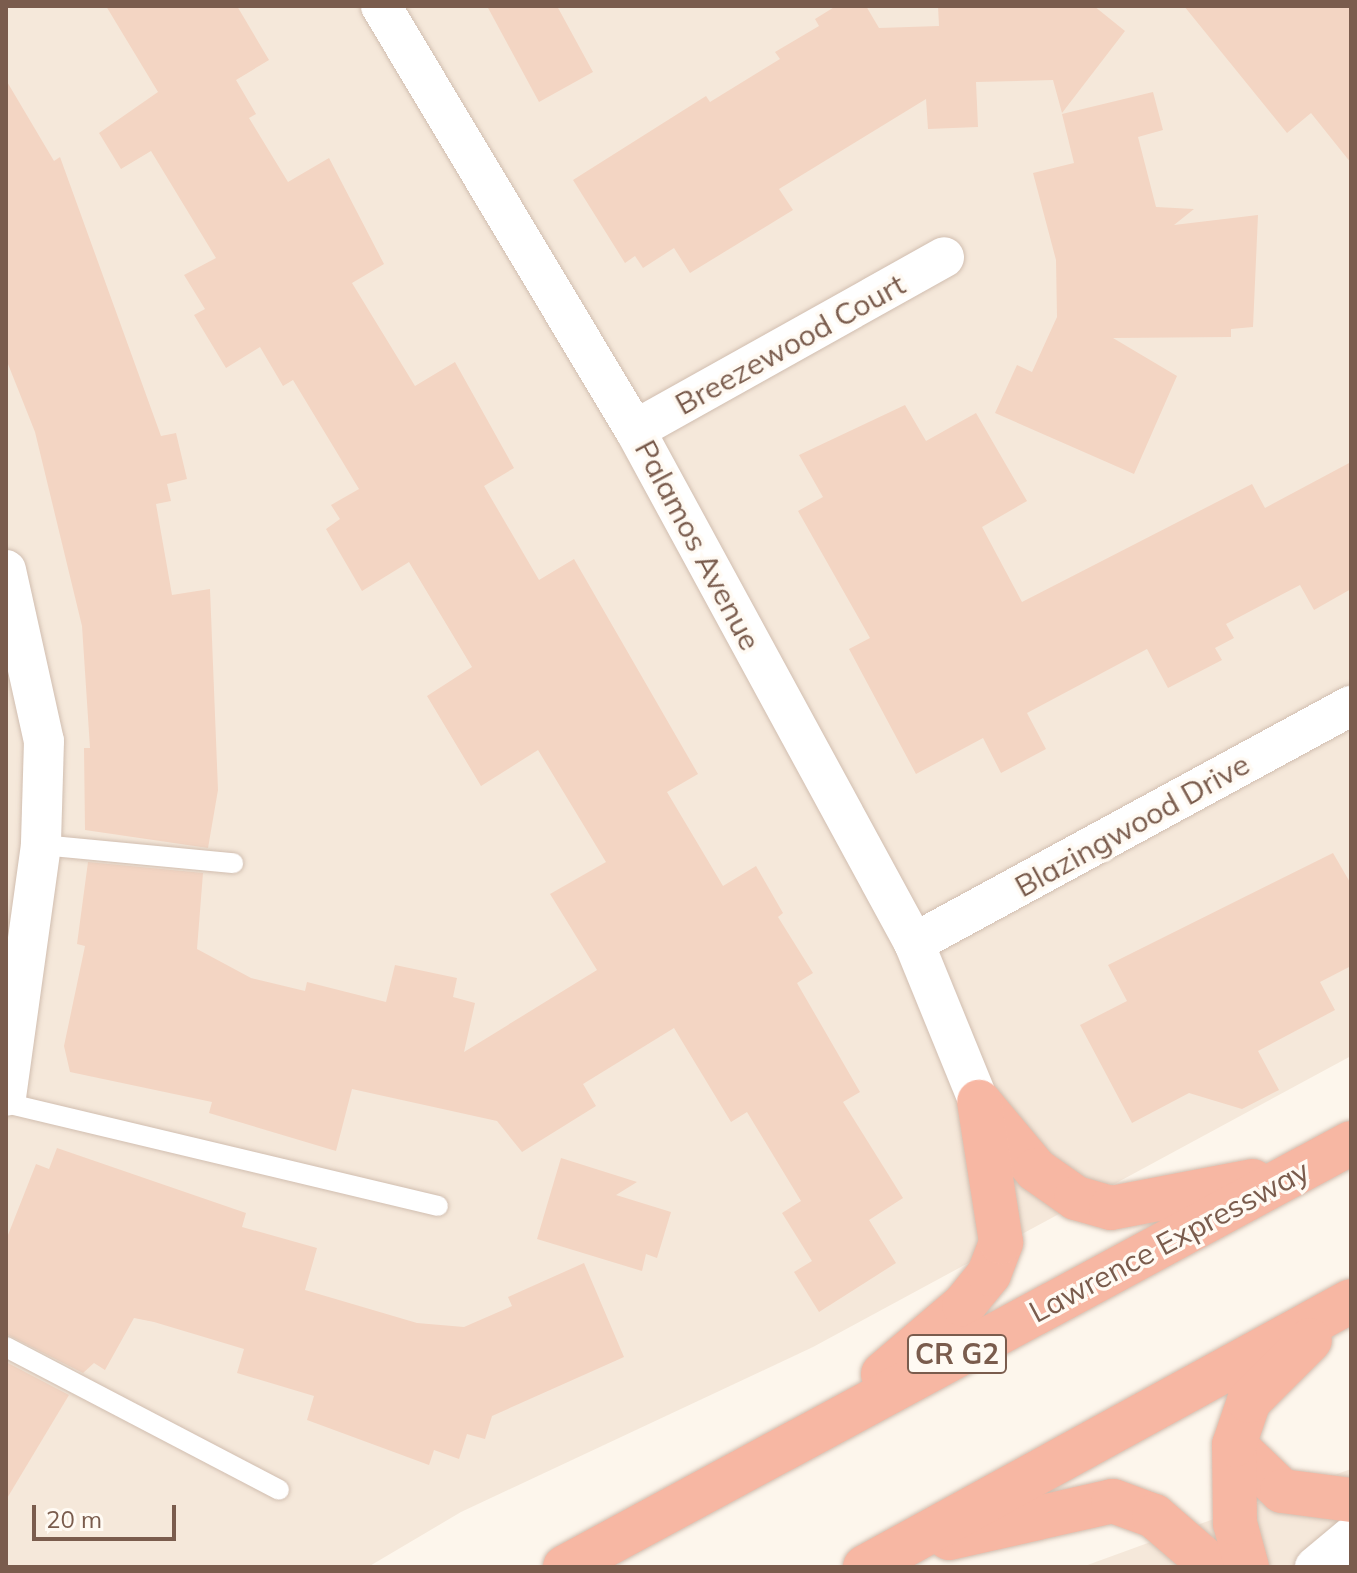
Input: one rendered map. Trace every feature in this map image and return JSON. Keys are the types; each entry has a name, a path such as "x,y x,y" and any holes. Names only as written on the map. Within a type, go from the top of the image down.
{"highway":[{"path":"979,1102 1036,1170 1076,1198 1111,1208 1299,1172"},
{"path":"816,1432 964,1305 989,1274 1001,1242 999,1212 979,1102"},
{"name":"Lawrence Expressway","path":"565,1567 1351,1143"},
{"path":"1247,1567 1235,1523 1234,1445 1249,1401 1351,1303"},
{"path":"883,1558 1351,1303"},
{"path":"1234,1445 1282,1491 1351,1500"},
{"path":"883,1558 1113,1501 1154,1516 1213,1567"}],"street":[{"name":"Palamos Avenue","path":"381,6 635,430 914,943 979,1102"},
{"name":"Breezewood Court","path":"635,430 944,257"},
{"path":"6,570 44,741 41,845 6,1096"},
{"name":"Blazingwood Drive","path":"914,943 1351,706"},
{"path":"1315,1567 1351,1537"}],"lane":[{"path":"41,845 233,863"},
{"path":"6,1103 438,1206"},
{"path":"6,1347 279,1490"}],"shaded area":[{"path":"6,6 1351,6 1351,1056 813,1347 461,1512 368,1567 6,1567"},
{"path":"1351,1469 1351,1567 1082,1567"}],"building":[{"path":"106,6 237,6 269,60 236,80 256,114 249,118 288,182 329,158 384,264 352,283 415,386 455,362 514,468 484,486 539,580 574,559 698,774 667,792 723,886 756,866 783,913 778,917 813,973 797,983 860,1092 843,1102 903,1198 869,1220 896,1263 819,1312 794,1272 812,1261 782,1213 801,1201 747,1112 731,1122 674,1028 583,1084 596,1106 522,1152 497,1121 352,1089 336,1151 209,1113 212,1102 70,1072 64,1046 85,946 77,944 88,862 203,873 197,949 251,978 305,991 307,982 386,1002 395,965 457,978 453,997 475,1003 464,1052 597,970 550,894 606,862 538,750 481,786 427,696 472,667 409,562 362,591 326,529 340,519 331,505 359,489 293,380 283,386 260,347 226,368 194,315 205,309 184,275 216,258 151,151 121,169 99,133 158,92"},
{"path":"487,6 557,6 593,72 539,102"},
{"path":"836,6 866,6 879,28 939,26 938,6 1094,6 1125,31 1062,113 1053,80 976,82 978,127 928,129 926,99 779,189 793,210 690,273 674,248 643,268 635,256 625,263 573,180 706,96 710,102 780,59 775,52 819,26 815,19"},
{"path":"1184,6 1351,6 1351,163 1311,113 1287,133"},
{"path":"6,80 54,161 60,157 161,436 176,433 187,479 167,484 171,501 156,504 172,595 210,589 218,790 208,848 85,830 84,748 90,748 82,626 35,432 6,359"},
{"path":"1153,92 1163,130 1138,137 1156,207 1194,209 1174,225 1258,215 1253,327 1231,329 1231,337 1113,338 1177,376 1134,474 995,413 1017,365 1032,372 1057,317 1056,260 1033,173 1074,163 1062,114"},
{"path":"905,405 926,441 976,413 1027,501 982,527 1022,602 1252,484 1265,508 1351,462 1351,589 1314,610 1300,585 1226,624 1234,638 1215,648 1222,660 1168,688 1147,649 1027,713 1046,749 1001,773 983,738 916,774 849,649 870,638 798,511 823,497 799,455"},
{"path":"1333,853 1351,884 1351,966 1320,982 1335,1010 1258,1051 1279,1090 1242,1109 1189,1093 1132,1123 1080,1025 1127,1001 1108,965"},
{"path":"57,1148 246,1213 242,1227 317,1248 305,1290 417,1323 464,1327 512,1306 508,1297 584,1263 624,1357 492,1416 485,1439 467,1434 459,1459 434,1450 429,1465 307,1420 314,1396 237,1373 244,1349 154,1322 134,1318 105,1370 94,1363 83,1373 6,1334 6,1240 36,1164 49,1169"},
{"path":"561,1158 637,1182 616,1195 671,1212 657,1258 646,1254 642,1271 537,1239"},
{"path":"6,1362 69,1395 6,1500"}]}
